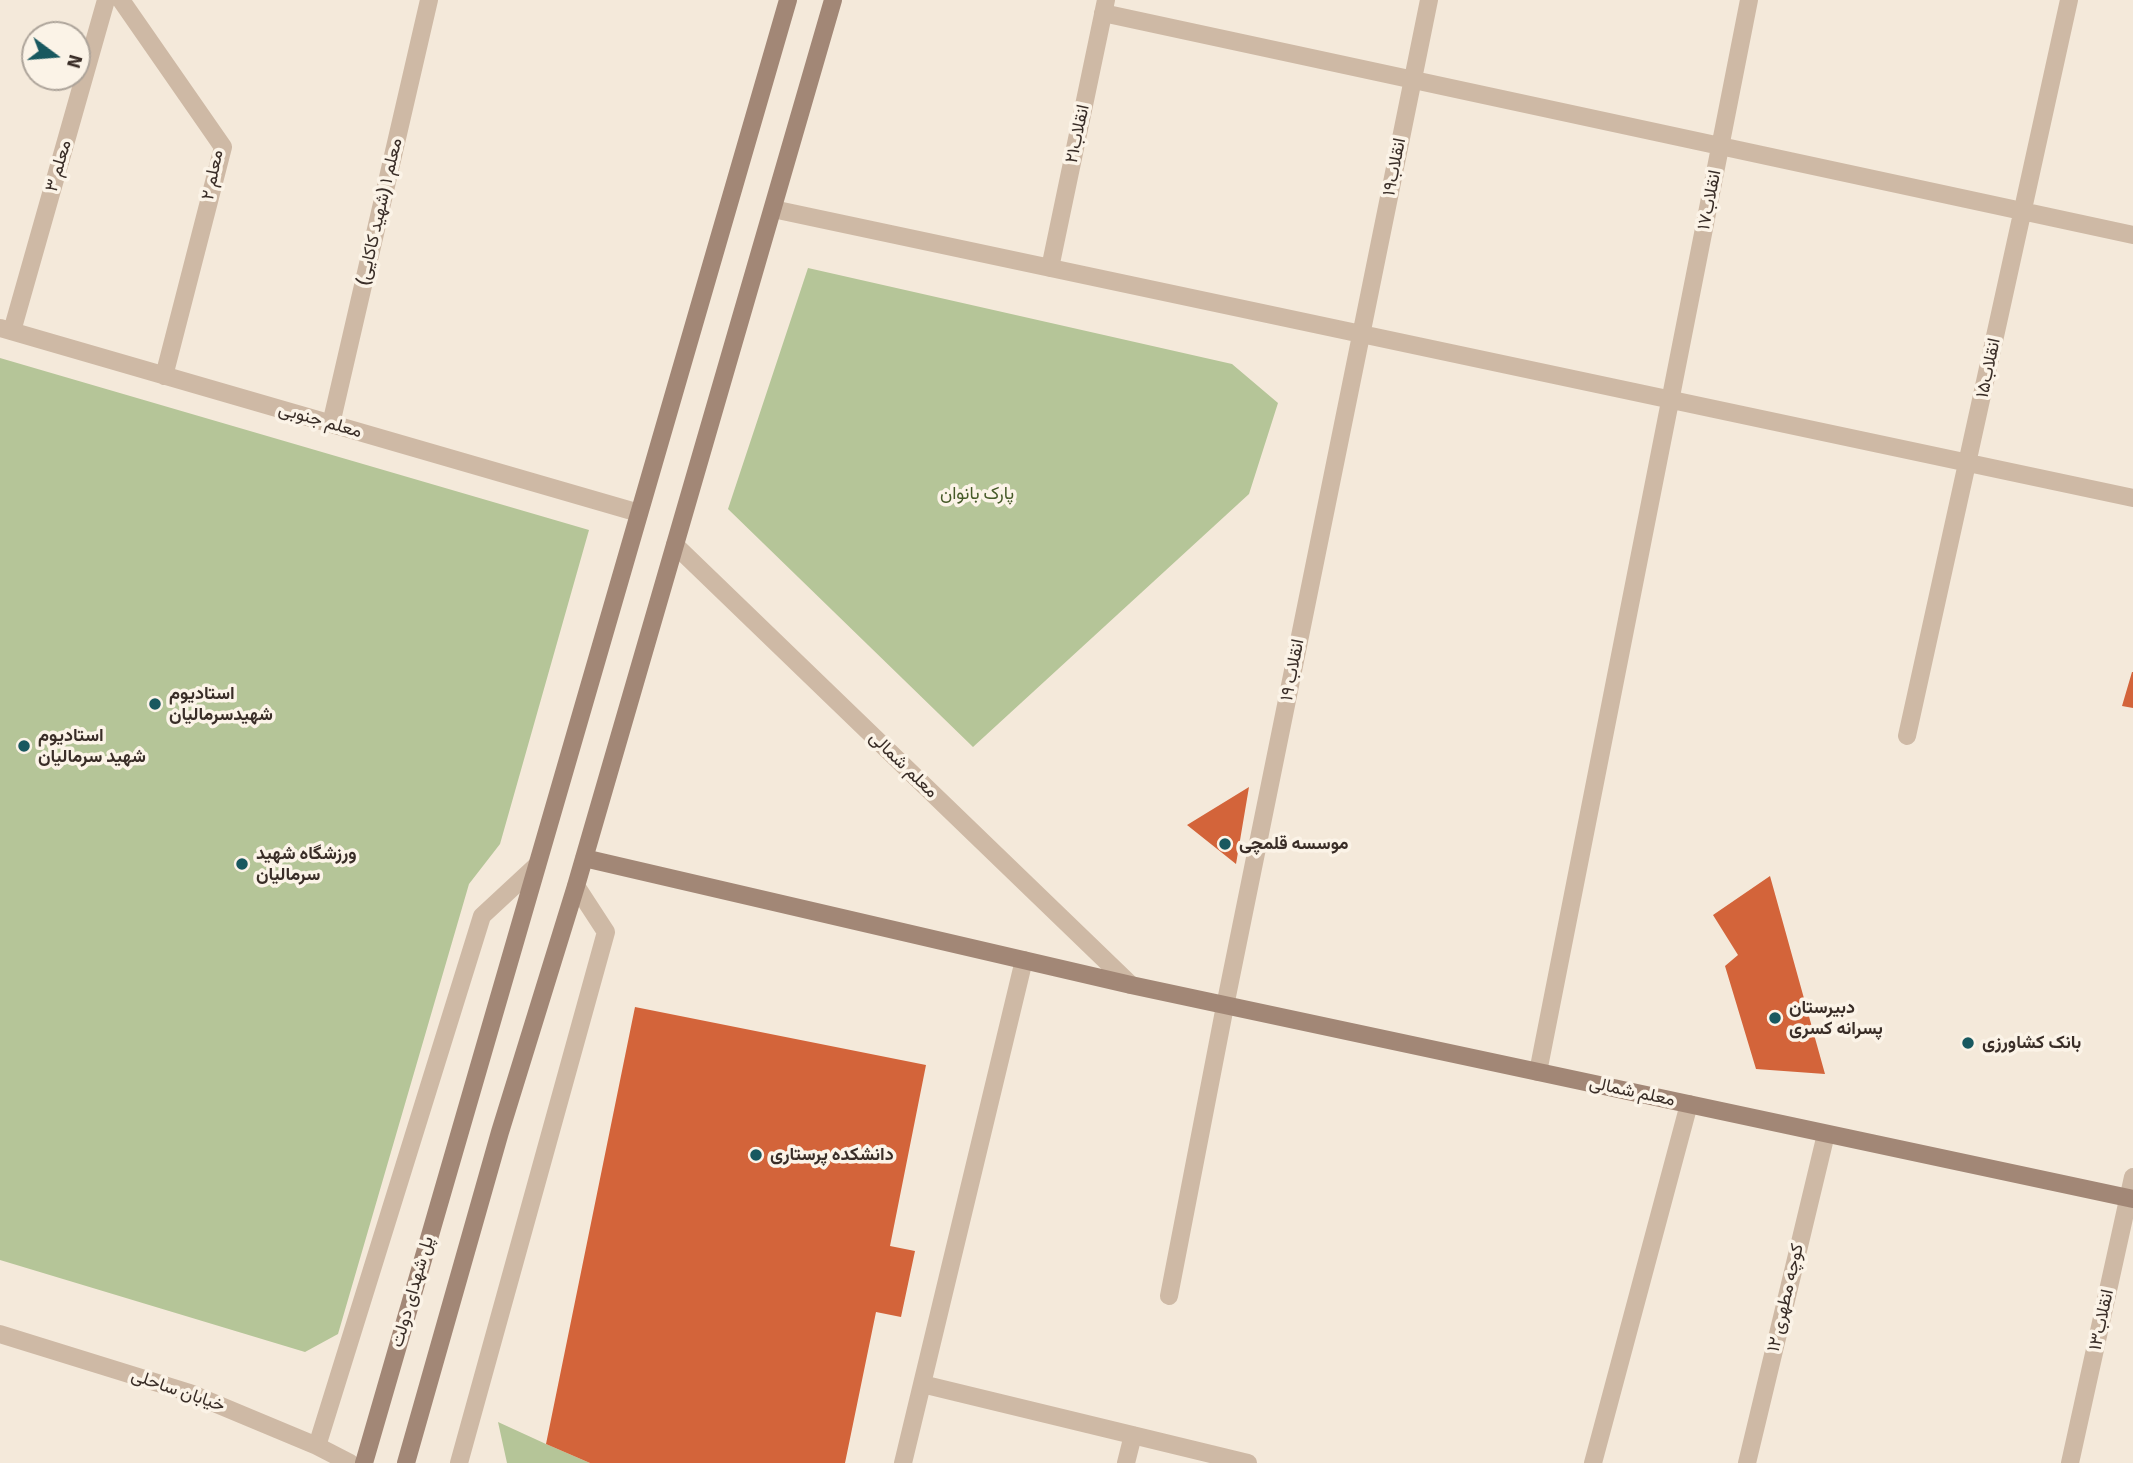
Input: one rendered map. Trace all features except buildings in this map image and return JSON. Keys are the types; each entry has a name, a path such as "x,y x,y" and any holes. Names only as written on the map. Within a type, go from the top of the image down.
{"main road":[{"name":"پل شهدای دولت","path":"364,1463 788,0"},
{"path":"406,1463 500,1132 576,886 833,0"},
{"name":"معلم شمالی","path":"584,858 1225,1006 2131,1198"}],"street":[{"name":"معلم ۳","path":"6,330 106,0"},
{"name":"معلم ۲","path":"121,0 223,147 164,376"},
{"name":"معلم ۱ (شهید کاکایی)","path":"331,424 429,0"},
{"name":"انقلاب۱۹","path":"1362,334 1429,0"},
{"name":"انقلاب۱۷","path":"1538,1072 1749,0"},
{"name":"انقلاب۱۵","path":"1907,736 2069,0"},
{"path":"1105,6 1412,80 2133,236"},
{"name":"انقلاب۲۱","path":"1050,268 1105,6"},
{"path":"773,209 2133,498"},
{"name":"معلم جنوبی","path":"6,330 639,513"},
{"name":"انقلاب ۱۹","path":"1169,1296 1225,1006 1362,334"},
{"name":"معلم شمالی","path":"675,545 1131,985"},
{"path":"317,1446 482,916 537,865"},
{"path":"459,1463 606,932 576,886"},
{"path":"903,1463 1024,960"},
{"path":"1592,1463 1689,1104"},
{"name":"کوچه مطهری ۱۲","path":"1747,1463 1826,1133"},
{"name":"انقلاب۱۳","path":"2070,1463 2131,1198 2133,1177"},
{"name":"خیابان ساحلی","path":"0,1334 190,1393 317,1446 350,1463"},
{"path":"922,1384 1248,1463"},
{"path":"1126,1463 1133,1435"}],"green space":[{"name":"پارک بانوان","path":"808,268 1232,364 1278,403 1249,494 973,747 728,509"},
{"name":"ورزشگاه شهید سرمالیان","path":"0,358 589,530 500,844 469,884 338,1334 305,1352 0,1260"},
{"path":"498,1422 546,1444 590,1463 507,1463"}],"place":[{"name":"استادیوم شهیدسرمالیان","path":"155,704"},
{"name":"استادیوم شهید سرمالیان","path":"24,746"},
{"name":"موسسه قلمچی","path":"1225,844"},
{"name":"ورزشگاه شهید سرمالیان","path":"242,864"},
{"name":"دبیرستان پسرانه کسری","path":"1775,1018"},
{"name":"بانک کشاورزی","path":"1968,1043"},
{"name":"دانشکده پرستاری","path":"756,1155"}]}
